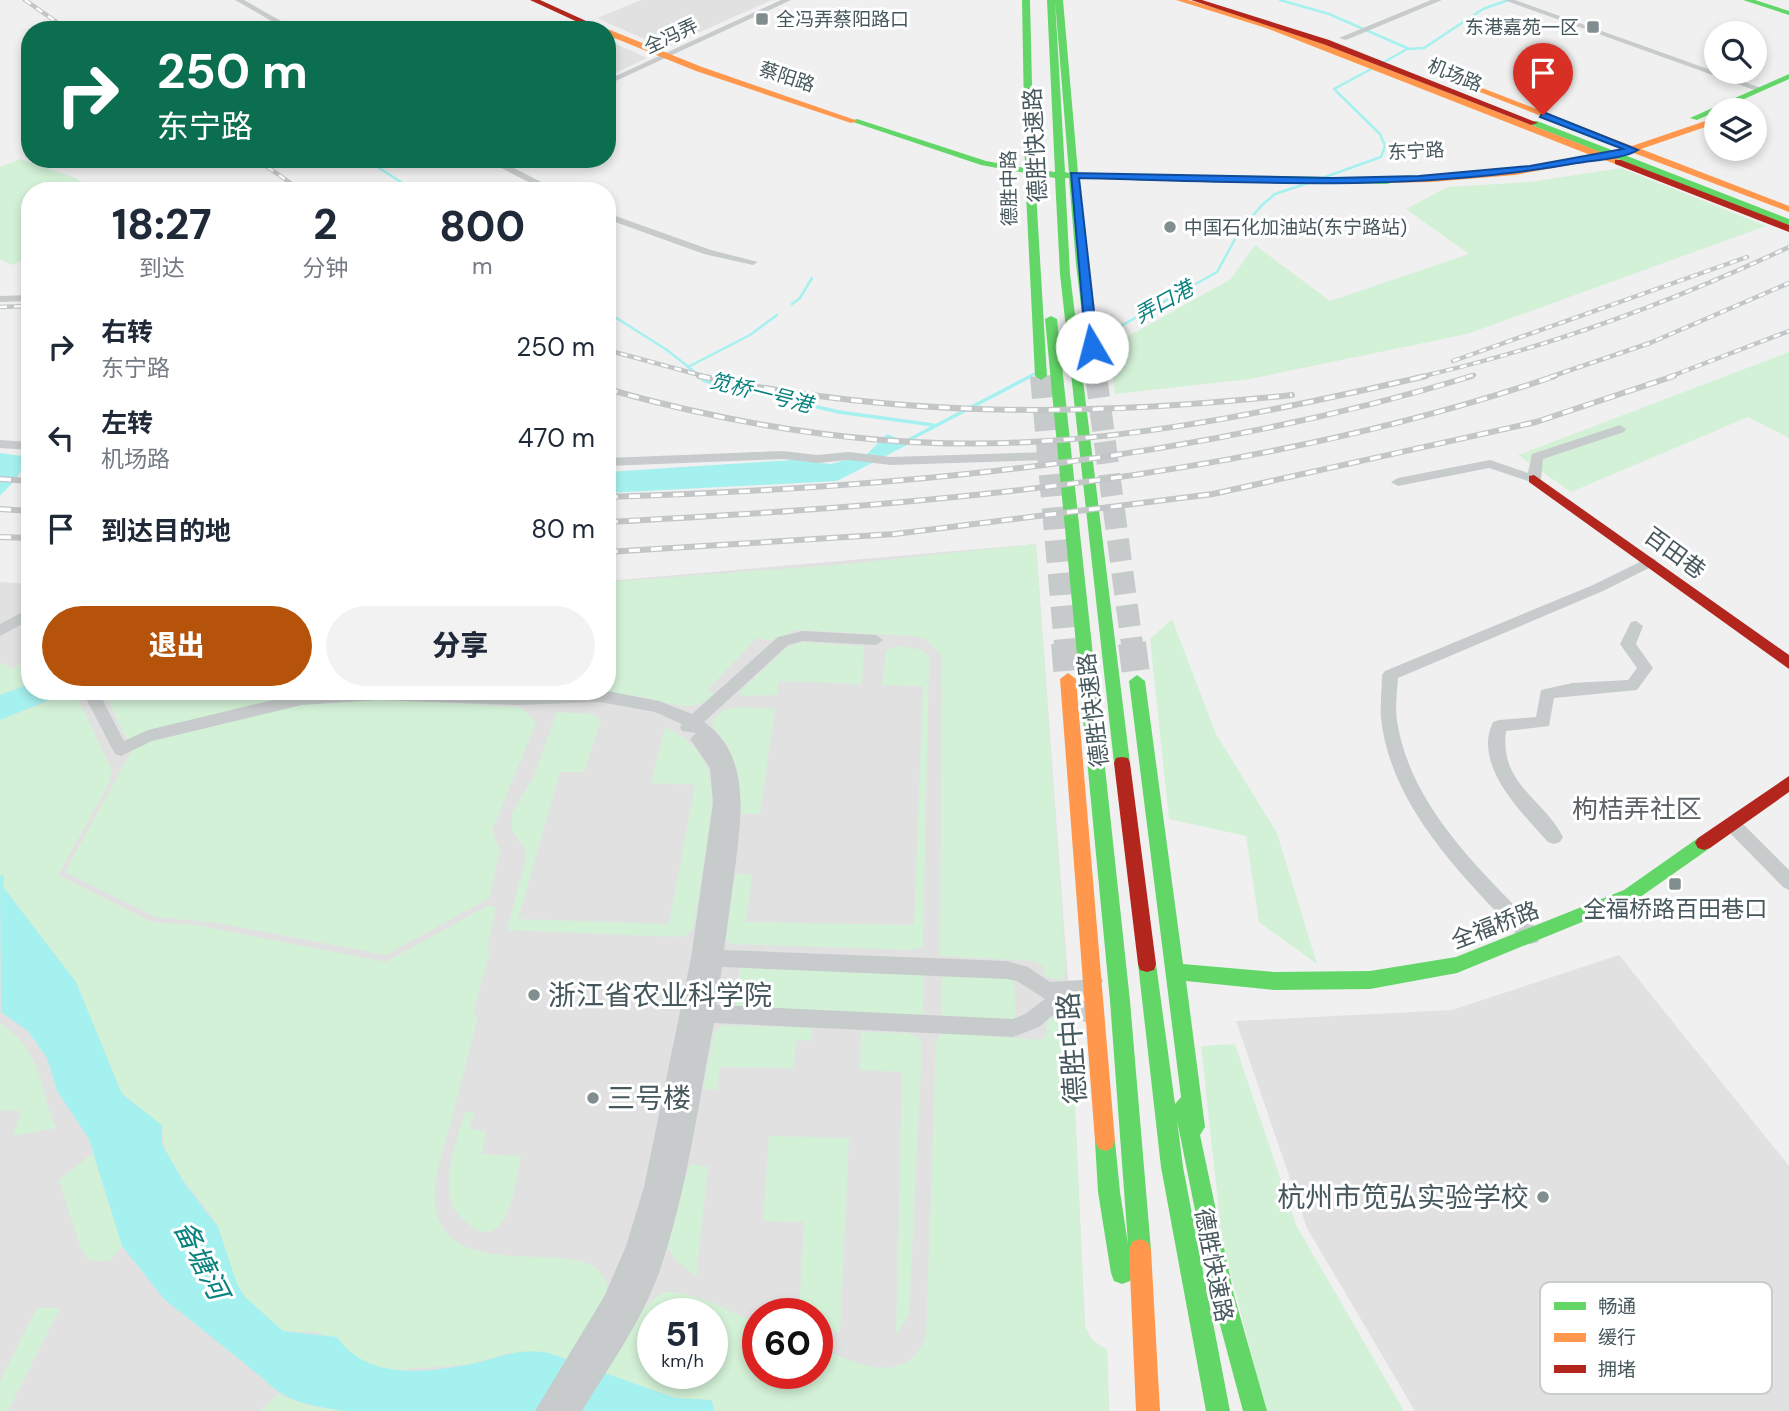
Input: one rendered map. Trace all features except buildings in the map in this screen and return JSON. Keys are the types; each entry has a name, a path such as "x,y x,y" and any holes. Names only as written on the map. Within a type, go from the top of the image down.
{"main road":[{"path":"534,0 581,21"},
{"name":"德胜中路","path":"1026,0 1029,167 1041,371"},
{"name":"德胜快速路","path":"1038,0 1047,271 1055,377 1117,952 1146,1362 1145,1411"},
{"name":"德胜快速路","path":"1051,0 1065,274 1172,1167 1218,1411"},
{"path":"1059,0 1073,171 1092,342"},
{"name":"机场路","path":"1180,0 1269,26 1342,43"},
{"name":"机场路","path":"1195,0 1342,43"},
{"name":"机场路","path":"1210,0 1396,66 1789,216"},
{"name":"机场路","path":"1222,0 1342,43 1369,56"},
{"path":"1747,0 1789,9"},
{"path":"1756,0 1789,9"},
{"path":"1765,0 1789,9"},
{"path":"1773,0 1789,9"},
{"name":"蔡阳路","path":"616,36 663,57 957,155 1029,167"},
{"name":"机场路","path":"1396,66 1471,101 1789,209"},
{"name":"东宁路","path":"1612,150 1685,122 1789,76"},
{"path":"1763,98 1789,86"},
{"name":"东宁路","path":"1029,167 1073,171 1276,177 1491,173 1612,150 1704,124"},
{"name":"机场路","path":"1612,150 1789,223"},
{"name":"机场路","path":"1612,150 1789,229"},
{"name":"百田巷","path":"1534,479 1789,663"},
{"name":"德胜中路","path":"1068,679 1109,1192 1145,1411"},
{"path":"1138,681 1177,972 1219,1327 1224,1411"},
{"name":"全福桥路","path":"1177,972 1274,981 1370,980 1457,965 1630,895 1789,783"},
{"path":"1137,880 1165,980 1187,1128 1223,1295 1255,1411"}],"street":[{"path":"239,0 277,21"},
{"name":"全冯弄","path":"616,79 787,0"},
{"path":"1342,43 1371,26 1438,0"},
{"path":"1508,0 1760,89"},
{"path":"507,168 535,182"},
{"path":"616,219 708,252 753,262"},
{"path":"0,299 21,298"},
{"path":"1398,482 1490,464 1534,479 1537,457 1620,429"},
{"path":"0,444 21,445"},
{"path":"616,462 698,461 729,456 783,455 817,459 849,456 891,461 1048,456"},
{"path":"1531,936 1441,837 1409,789 1389,719 1390,676 1598,588 1650,562"},
{"path":"0,631 21,618"},
{"path":"1554,837 1512,788 1494,741 1499,726 1543,722 1547,694 1573,689 1632,686 1645,668 1628,644 1636,626"},
{"path":"690,725 783,641 803,636 876,640"},
{"path":"95,700 121,750 148,736 298,700"},
{"path":"520,700 537,705 630,709 690,725 718,767 721,784 708,958 698,1013 655,1188 620,1310 568,1411"},
{"path":"1732,825 1789,882"},
{"path":"708,958 1007,970 1021,973 1047,991 1088,988 1093,981"},
{"path":"1036,984 1037,1015"},
{"path":"698,1013 1013,1028 1032,1021 1050,1006 1066,1006 1080,1007 1096,1020"},
{"path":"547,1411 620,1310"}],"shaded area":[{"path":"641,0 772,0 664,48 616,27 616,21 597,18"},
{"path":"616,44 647,58 616,73"},
{"name":"浙江省农业科学院","path":"1036,544 1071,1021 1085,1327 1092,1340 1107,1350 1109,1411 0,1411 0,582 21,583 21,700 616,700 616,580"},
{"name":"杭州市笕弘实验学校","path":"1619,955 1789,1166 1789,1411 1415,1411 1307,1228 1236,1021 1452,1010"}],"green space":[{"path":"20,159 21,168 47,168 82,182 21,182 21,261 12,265 0,259 0,167"},
{"path":"1621,168 1766,226 1467,334 1250,379 1115,394 1109,347 1231,279 1255,245 1330,301 1469,254 1406,209 1448,187 1530,182"},
{"path":"1789,352 1789,438 1748,417 1571,492 1518,455"},
{"path":"1036,544 1066,969 1063,980 1045,977 1043,967 1035,961 940,956 942,655 925,639 913,636 796,630 771,641 757,638 708,689 714,694 706,701 682,706 616,694 616,581 847,564"},
{"path":"1172,619 1216,734 1277,833 1317,964 1259,922 1246,836 1169,819 1150,639"},
{"path":"801,642 864,646 862,684 779,681 777,695 742,696 739,693 786,648"},
{"path":"901,646 922,650 929,657 923,946 915,950 731,944 726,939 735,874 752,875 746,922 914,925 923,686 882,685 886,652 889,648"},
{"path":"0,662 13,669 21,664 21,687 0,695"},
{"path":"51,700 78,700 112,770 109,783 58,875 151,922 195,925 386,962 489,905 496,908 487,947 490,951 473,1013 478,1016 437,1174 435,1204 442,1226 456,1241 475,1250 569,1259 595,1267 608,1286 599,1306 633,1324 637,1319 637,1384 549,1353 509,1353 471,1364 394,1370 367,1365 317,1332 283,1331 240,1290 218,1228 168,1155 163,1141 162,1125 122,1094 76,982 3,887 4,876 0,875 0,720"},
{"path":"108,700 302,700 303,703 406,700 520,707 536,722 492,831 500,851 489,898 386,955 218,923 156,917 65,872 132,750"},
{"path":"728,709 775,709 760,814 742,814 736,767 727,746 712,726 715,718"},
{"path":"557,712 591,714 601,720 584,772 560,772 518,919 669,924 695,785 651,783 665,727 697,750 705,763 712,794 694,925 689,934 678,937 507,930 526,858 525,849 512,830 512,813 534,776"},
{"path":"740,967 924,974 923,1015 735,1007"},
{"path":"942,974 1014,978 1016,1019 941,1017"},
{"path":"1053,1017 1071,1021 1085,1327 1092,1340 1107,1350 1109,1411 714,1411 712,1400 675,1398 650,1389 728,1389 728,1310 742,1316 742,1389 833,1389 833,1354 863,1365 892,1367 905,1363 917,1353 926,1337 936,1043 939,1035 948,1032 1039,1040 1046,1036 1047,1020"},
{"path":"0,1023 25,1046 32,1058 56,1128 13,1136 21,1111 0,1110"},
{"path":"721,1025 812,1028 812,1041 797,1040 793,1068 720,1067 717,1090 703,1089 714,1034"},
{"path":"861,1032 907,1033 918,1037 922,1045 909,1315 896,1335 902,1072 860,1070"},
{"path":"1235,1044 1296,1225 1404,1411 1266,1411 1222,1239 1201,1046"},
{"path":"465,1112 474,1112 469,1129 486,1131 482,1154 521,1156 508,1211 501,1223 492,1230 482,1231 468,1224 455,1210 450,1197 451,1162"},
{"path":"769,1136 849,1138 840,1333 833,1331 833,1298 800,1298 804,1222 763,1221"},
{"path":"93,1153 122,1246 109,1261 90,1261 81,1249 59,1180"},
{"path":"691,1164 708,1167 696,1277 674,1257 668,1241 675,1206"},
{"path":"673,1292 700,1298 656,1298"},
{"path":"37,1308 60,1308 8,1411 0,1411 0,1382"},
{"path":"278,1394 307,1405 344,1411 260,1411"}],"water":[{"path":"887,434 911,443 837,481 616,493 616,471 793,460 831,464 866,455"},
{"path":"0,453 21,456 21,470 17,478 0,496"},
{"path":"21,687 21,700 49,700 0,720 0,695"},
{"name":"备塘河","path":"0,875 4,876 3,887 76,982 122,1094 162,1125 162,1144 183,1181 218,1227 237,1284 245,1297 283,1331 337,1337 349,1351 364,1361 398,1370 434,1370 518,1352 549,1353 637,1384 637,1389 650,1389 675,1398 712,1400 714,1411 344,1411 301,1402 282,1394 164,1299 122,1246 89,1139 57,1091 47,1058 28,1031 1,1012"}],"waterway":[{"path":"1280,0 1329,14 1407,48"},
{"name":"弄口港","path":"1384,62 1407,49 1424,48 1483,9 1508,0"},
{"name":"弄口港","path":"1325,177 1381,157 1385,146 1380,134 1334,89 1373,68"},
{"name":"笕桥一号港","path":"379,168 401,182"},
{"name":"弄口港","path":"1096,340 1217,272 1239,232 1262,205 1275,194 1311,182"},
{"path":"792,304 800,298 812,278"},
{"path":"688,367 750,335 777,315"},
{"name":"笕桥一号港","path":"616,318 688,367"},
{"name":"笕桥一号港","path":"688,367 701,377"},
{"name":"弄口港","path":"1028,377 1036,373"},
{"name":"笕桥一号港","path":"698,376 705,381 839,412 933,425"},
{"name":"弄口港","path":"901,444 1031,376"}],"tunnel":[{"path":"1092,347 1096,377"},
{"path":"1041,376 1065,644"},
{"path":"1096,376 1132,644"},
{"path":"1065,643 1068,679"},
{"path":"1132,643 1137,681"}],"railway":[{"path":"25,0 55,21"},
{"path":"269,168 289,182"},
{"path":"1419,377 1514,352 1607,322 1699,287 1789,247"},
{"path":"1453,361 1747,257"},
{"path":"1550,377 1650,343 1789,283"},
{"path":"0,307 21,306"},
{"path":"1669,377 1789,331"},
{"path":"616,352 707,377"},
{"path":"1466,377 1474,375"},
{"path":"699,376 849,400 995,410 1141,407 1292,395"},
{"path":"616,391 711,415 816,433 923,443 976,444 1080,438 1180,426 1230,418 1426,376"},
{"path":"616,497 826,486 1044,465 1260,430 1367,405 1472,376"},
{"path":"616,521 847,507 1087,482 1206,463 1323,440 1440,411 1555,376"},
{"path":"616,551 895,534 1213,494 1536,422 1674,376"},
{"path":"0,479 21,480"},
{"path":"0,509 21,510"},
{"path":"0,537 21,538"}],"traffic: fast":[{"path":"1026,0 1031,231 1041,376"},
{"path":"1051,0 1065,274 1122,763"},
{"path":"1059,0 1081,264 1092,347"},
{"path":"1747,0 1789,13"},
{"path":"1694,118 1789,76"},
{"path":"854,121 984,163 1049,175 1388,181"},
{"path":"1534,123 1789,223"},
{"path":"1051,319 1120,1001 1140,1250"},
{"path":"1137,681 1195,1127"},
{"path":"1177,972 1274,981 1370,980 1457,965 1630,895 1704,843"},
{"path":"1147,964 1172,1167 1218,1411"},
{"path":"1184,1106 1223,1295 1255,1411"},
{"path":"1105,1141 1109,1192 1122,1273"}],"traffic: slow":[{"path":"1180,0 1269,26 1618,162"},
{"path":"616,36 699,69 854,121"},
{"path":"1443,76 1789,209"},
{"path":"1388,181 1474,176 1555,166 1635,148 1704,125"},
{"path":"1068,679 1105,1141"},
{"path":"1140,1250 1148,1411"}],"traffic: jam":[{"path":"534,0 582,21"},
{"path":"1195,0 1326,42 1534,123"},
{"path":"1618,162 1789,229"},
{"path":"1534,479 1789,663"},
{"path":"1122,763 1147,964"},
{"path":"1704,843 1789,783"}],"place":[{"name":"全冯弄蔡阳路口","path":"762,19"},
{"name":"东港嘉苑一区","path":"1593,27"},
{"name":"中国石化加油站(东宁路站)","path":"1170,227"},
{"name":"全福桥路百田巷口","path":"1675,884"},
{"name":"浙江省农业科学院","path":"534,995"},
{"name":"三号楼","path":"593,1098"},
{"name":"杭州市笕弘实验学校","path":"1543,1197"}],"district":[{"name":"枸桔弄社区","path":"1637,809"}],"route":[{"path":"1092,347 1081,264 1074,176 1332,181 1419,179 1530,169 1634,150 1543,115"}]}
